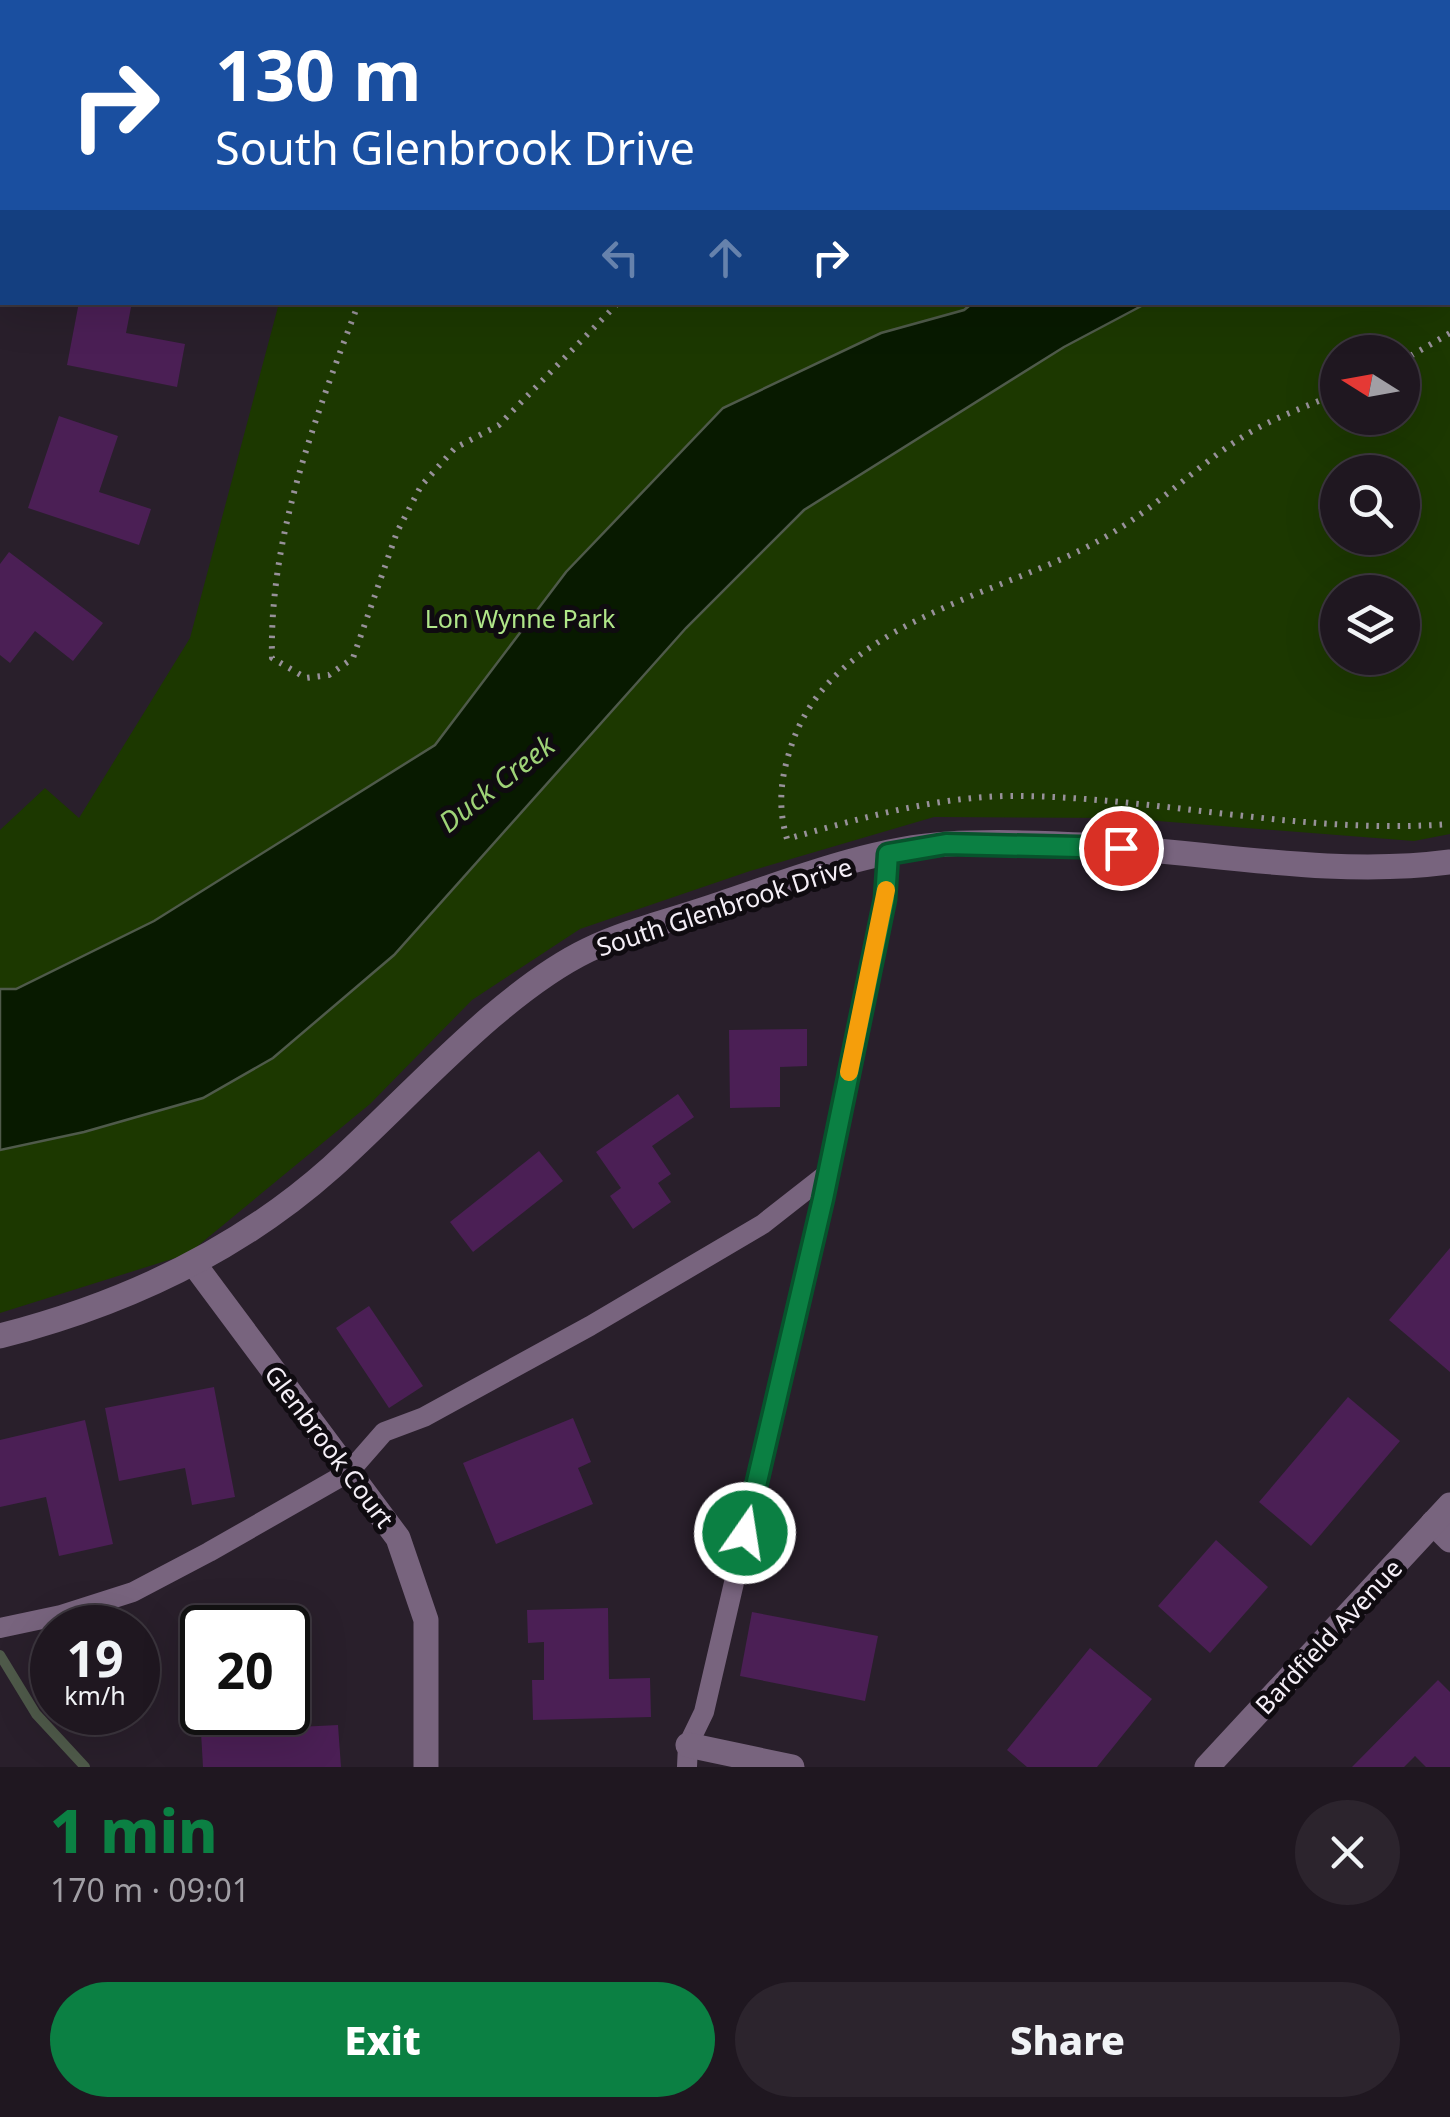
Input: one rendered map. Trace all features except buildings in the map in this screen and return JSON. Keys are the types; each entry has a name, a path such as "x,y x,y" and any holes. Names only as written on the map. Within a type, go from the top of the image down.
{"street":[{"name":"South Glenbrook Drive","path":"0,1336 64,1320 194,1264 263,1220 329,1170 486,1024 586,951 792,880 888,854 946,844 1082,845 1395,869 1450,862"},
{"name":"Glenbrook Court","path":"194,1264 398,1538 426,1620 426,1767"},
{"name":"Bardfield Avenue","path":"1206,1767 1444,1523"},
{"path":"688,1756 792,1767"}],"lane":[{"path":"688,1756 704,1712 828,1173 885,899 888,854"},
{"path":"5,1627 133,1592 349,1472 384,1432 424,1417 590,1326 762,1224 828,1173"}],"path":[{"path":"357,305 301,468 276,571 272,658 306,678 329,675 353,658 364,636 397,532 421,486 455,448 500,425 616,305"},
{"path":"1420,350 1450,333"},
{"path":"1320,401 1253,431 1177,490 1097,542 947,607 851,662 812,700 800,724 782,778 780,815 787,839 865,816 929,804 1022,796 1320,823 1450,824"}],"green space":[{"name":"Lon Wynne Park","path":"278,305 1450,305 1450,834 1414,841 1120,818 934,817 750,871 580,929 472,1000 370,1104 188,1254 0,1313 0,830 45,788 79,818 190,638"}],"water":[{"name":"Duck Creek","path":"970,305 1143,305 1064,347 804,510 686,628 394,955 273,1058 203,1098 84,1132 0,1150 0,989 16,989 154,921 435,745 566,572 723,408 881,333"}],"waterway":[{"path":"0,1655 36,1714 85,1767"}],"slow traffic":[{"path":"849,1072 886,890"}],"route":[{"path":"745,1533 823,1199 885,899 888,854 946,844 1121,848"}]}
